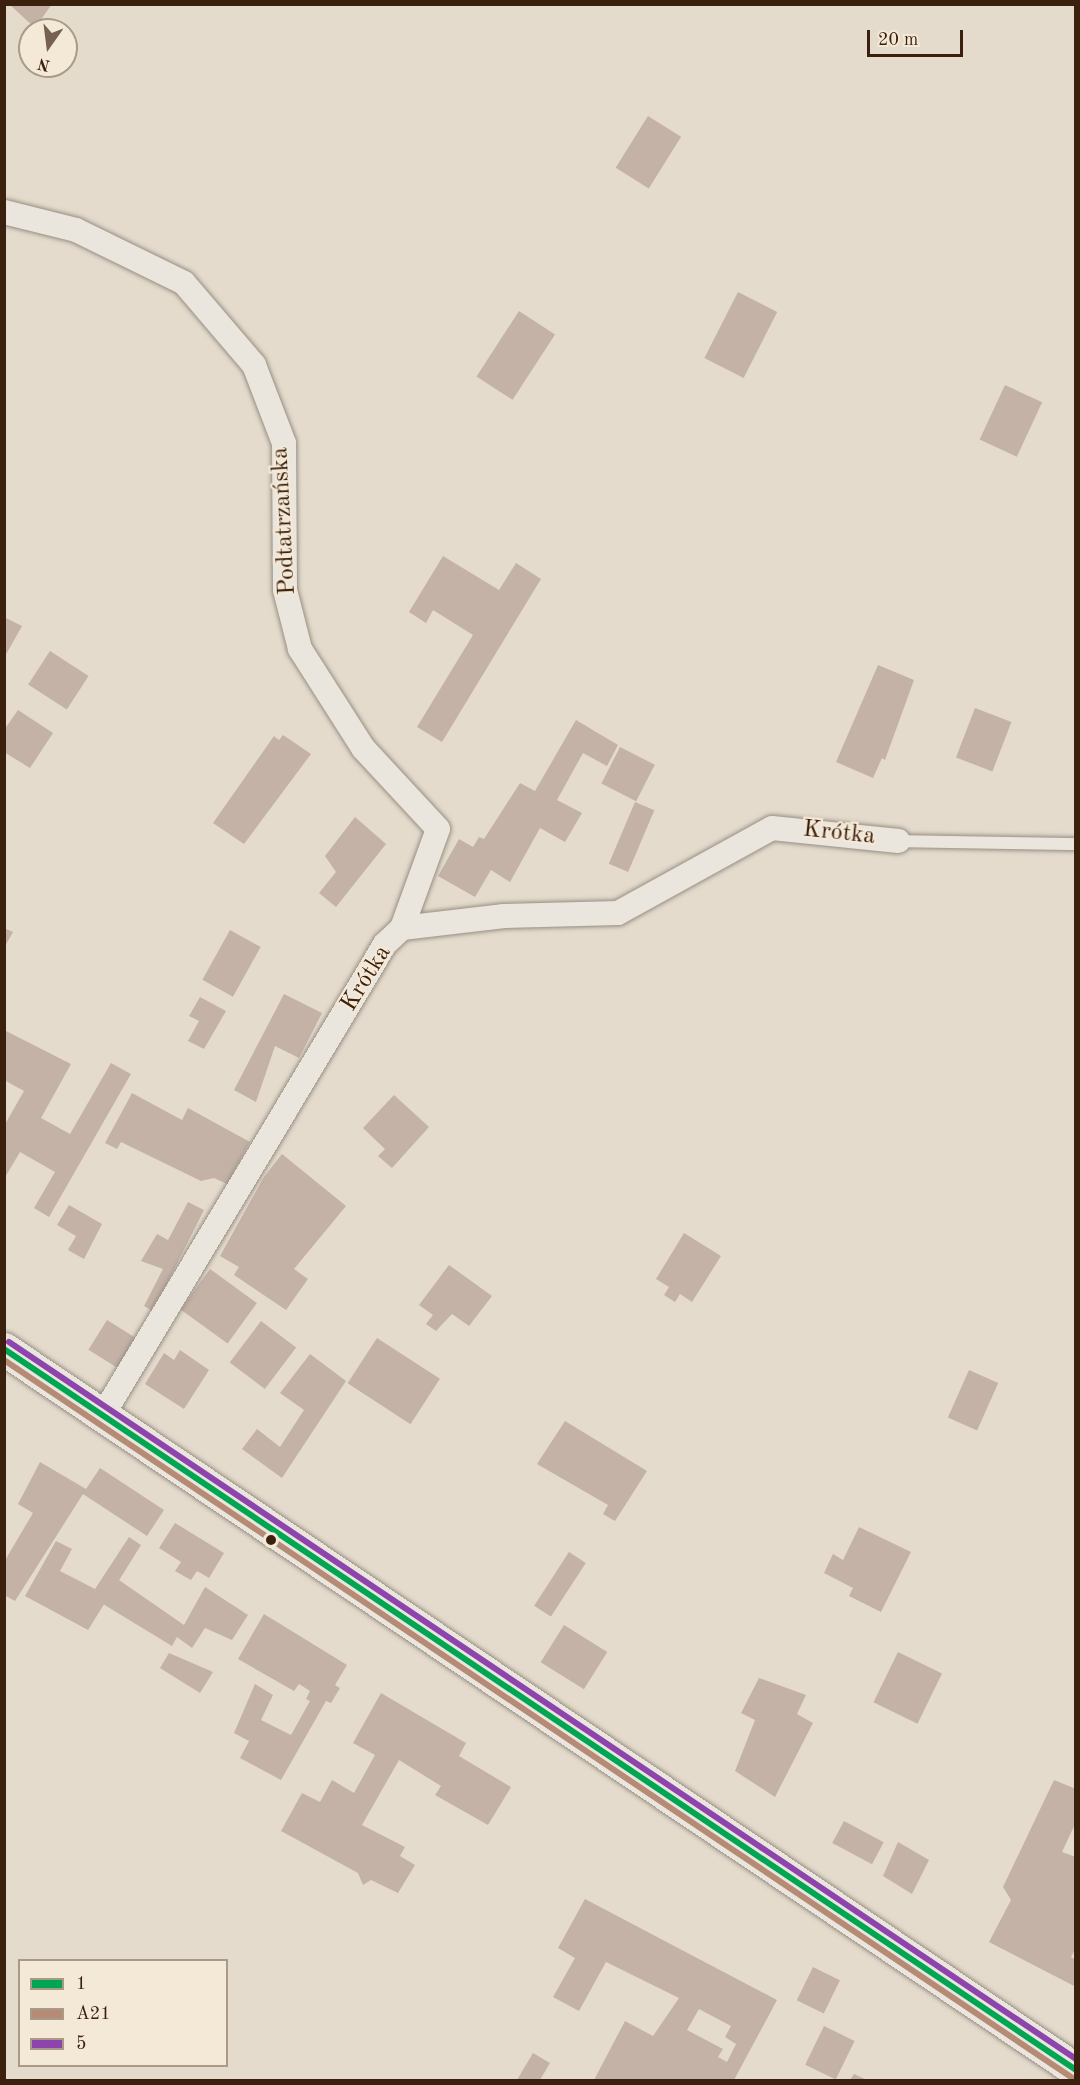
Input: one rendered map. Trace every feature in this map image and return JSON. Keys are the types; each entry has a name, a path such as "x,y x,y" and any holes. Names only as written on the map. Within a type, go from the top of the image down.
{"street":[{"name":"Podtatrzańska","path":"4,212 76,230 184,284 254,364 284,443 285,590 300,649 363,748 438,829 402,928"},
{"name":"Krótka","path":"103,1415 385,944 402,928 504,916 618,913 772,828 898,841"},
{"path":"4,1349 1076,2070"}],"lane":[{"path":"898,841 1076,844"}],"building":[{"path":"9,4 52,4 42,18 24,18"},
{"path":"648,116 681,137 649,188 616,168"},
{"path":"738,292 777,312 744,378 704,358"},
{"path":"519,311 555,334 513,400 477,376"},
{"path":"1005,385 1042,402 1017,457 980,439"},
{"path":"443,556 499,590 516,563 541,579 442,742 417,727 473,635 433,610 426,623 409,612"},
{"path":"4,617 22,626 4,658"},
{"path":"50,651 89,676 67,710 28,685"},
{"path":"878,665 914,680 885,760 882,758 873,778 836,762"},
{"path":"975,708 1011,722 992,771 956,757"},
{"path":"18,710 53,733 30,768 4,752 4,730"},
{"path":"576,720 618,745 607,766 583,753 557,800 582,813 565,842 540,828 510,882 491,870 475,897 438,876 459,839 473,847 479,837 484,839 520,783 535,791"},
{"path":"283,735 311,754 244,844 213,823 274,736 279,740"},
{"path":"620,747 655,765 636,801 601,784"},
{"path":"635,802 654,810 628,872 609,864"},
{"path":"355,817 386,844 336,907 319,893 336,872 325,856"},
{"path":"4,928 13,932 4,948"},
{"path":"230,930 261,947 233,997 202,980"},
{"path":"284,994 322,1013 299,1058 275,1046 256,1102 234,1090"},
{"path":"200,997 226,1011 204,1049 188,1041 199,1021 189,1016"},
{"path":"4,1030 71,1064 41,1118 70,1134 111,1063 131,1074 49,1217 34,1208 55,1172 20,1152 4,1179 4,1126 24,1091 4,1080"},
{"path":"132,1093 182,1120 188,1108 250,1142 227,1184 214,1178 201,1181 121,1142 117,1149 105,1143"},
{"path":"394,1095 429,1127 392,1168 378,1156 385,1149 363,1128"},
{"path":"282,1154 346,1206 294,1269 308,1279 286,1310 234,1275 239,1267 220,1256 264,1177"},
{"path":"188,1202 204,1210 153,1311 144,1306 163,1269 141,1261 157,1234 168,1240"},
{"path":"69,1205 102,1224 84,1259 68,1250 76,1236 57,1225"},
{"path":"684,1233 721,1256 692,1302 680,1294 675,1302 664,1295 669,1287 656,1279"},
{"path":"449,1265 492,1296 469,1326 452,1314 436,1331 426,1324 433,1315 419,1305"},
{"path":"210,1269 257,1303 228,1344 181,1309"},
{"path":"107,1320 136,1338 117,1368 88,1350"},
{"path":"261,1321 296,1347 265,1389 230,1363"},
{"path":"377,1338 440,1379 410,1424 348,1383"},
{"path":"180,1350 209,1370 184,1409 145,1384 164,1353 174,1360"},
{"path":"310,1354 346,1381 282,1478 242,1449 257,1429 280,1447 304,1410 280,1393"},
{"path":"969,1370 998,1383 977,1431 948,1418"},
{"path":"565,1421 647,1471 615,1521 603,1514 608,1505 537,1464"},
{"path":"40,1462 86,1489 100,1468 164,1510 147,1536 83,1494 15,1601 4,1595 4,1562 33,1513 18,1504"},
{"path":"175,1523 224,1553 209,1578 197,1571 191,1580 175,1571 181,1562 159,1548"},
{"path":"859,1527 911,1552 881,1612 849,1596 853,1588 824,1573 833,1554 843,1560"},
{"path":"129,1537 141,1545 88,1630 25,1596 56,1541 72,1549 60,1571 95,1589"},
{"path":"569,1552 586,1563 551,1617 534,1606"},
{"path":"119,1580 184,1625 205,1587 248,1615 232,1640 205,1628 192,1648 177,1637 172,1646 103,1604"},
{"path":"264,1614 347,1665 335,1685 340,1688 331,1703 326,1701 281,1780 240,1758 249,1741 234,1733 255,1684 273,1695 261,1720 291,1735 310,1701 306,1699 310,1691 299,1684 294,1691 238,1659"},
{"path":"564,1625 607,1652 584,1689 541,1662"},
{"path":"898,1652 942,1673 917,1724 873,1702"},
{"path":"169,1653 213,1672 200,1693 160,1668"},
{"path":"759,1678 806,1695 797,1714 813,1723 775,1797 735,1771 755,1720 741,1713"},
{"path":"381,1693 466,1743 459,1756 511,1787 488,1825 435,1795 441,1786 399,1760 362,1825 405,1847 400,1856 415,1865 398,1893 371,1880 363,1885 358,1873 281,1831 302,1793 320,1802 332,1780 354,1793 375,1755 353,1743"},
{"path":"1054,1780 1076,1789 1076,1822 1062,1852 1076,1857 1076,1948 1071,1957 1076,1960 1076,1987 989,1942 1011,1900 1003,1887"},
{"path":"844,1821 884,1842 872,1864 832,1843"},
{"path":"898,1842 929,1860 912,1894 883,1876"},
{"path":"585,1899 777,2000 734,2080 594,2080 625,2021 653,2036 679,1998 606,1962 579,2011 553,1997 575,1958 558,1948","holes":["699,2009 731,2026 725,2037 736,2044 727,2062 718,2057 723,2049 687,2030"]},
{"path":"813,1967 840,1980 824,2013 797,2000"},
{"path":"824,2026 855,2041 836,2080 805,2065"},
{"path":"533,2053 550,2063 540,2080 517,2080"},
{"path":"854,2074 867,2080 850,2080"}],"transit line":[{"name":"5","path":"9,1342 1076,2059"},
{"name":"1","path":"4,1349 1076,2070"},
{"name":"A21","path":"4,1360 1071,2077"}]}
